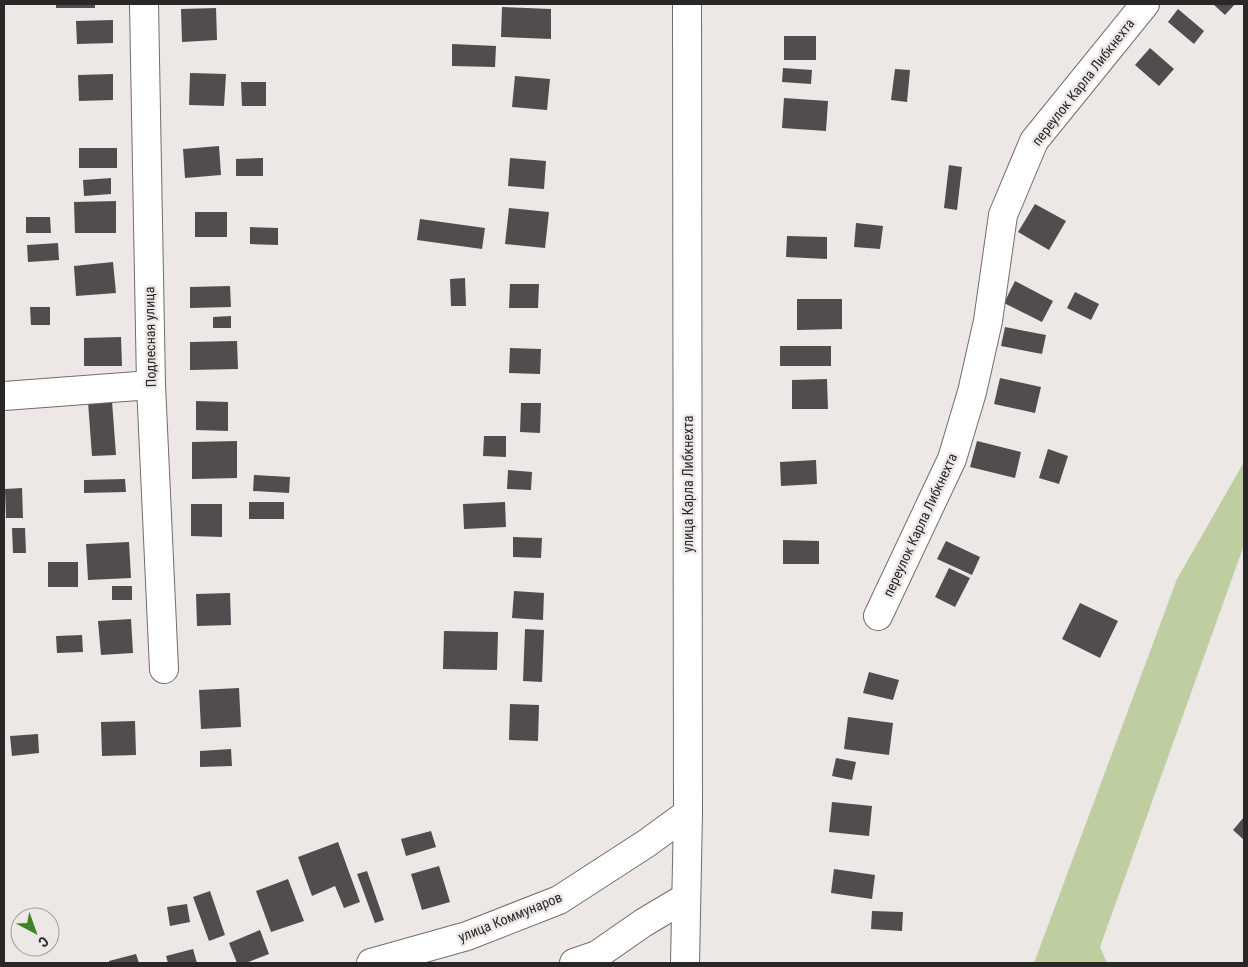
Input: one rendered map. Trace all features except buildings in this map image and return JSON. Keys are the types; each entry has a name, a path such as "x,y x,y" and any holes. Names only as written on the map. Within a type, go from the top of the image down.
{"street":[{"name":"Подлесная улица","path":"144,4 151,385 164,670"},
{"name":"улица Карла Либкнехта","path":"685,963 688,813 687,4"},
{"name":"переулок Карла Либкнехта","path":"878,616 952,459 972,392 988,321 1003,215 1034,141 1145,4"},
{"path":"4,396 151,385"},
{"name":"улица Коммунаров","path":"371,963 467,936 559,900 647,843 688,813"},
{"path":"574,963 598,955 643,923 685,898"}],"green space":[{"path":"1244,462 1244,545 1100,947 1107,963 1034,963 1177,579"}]}
